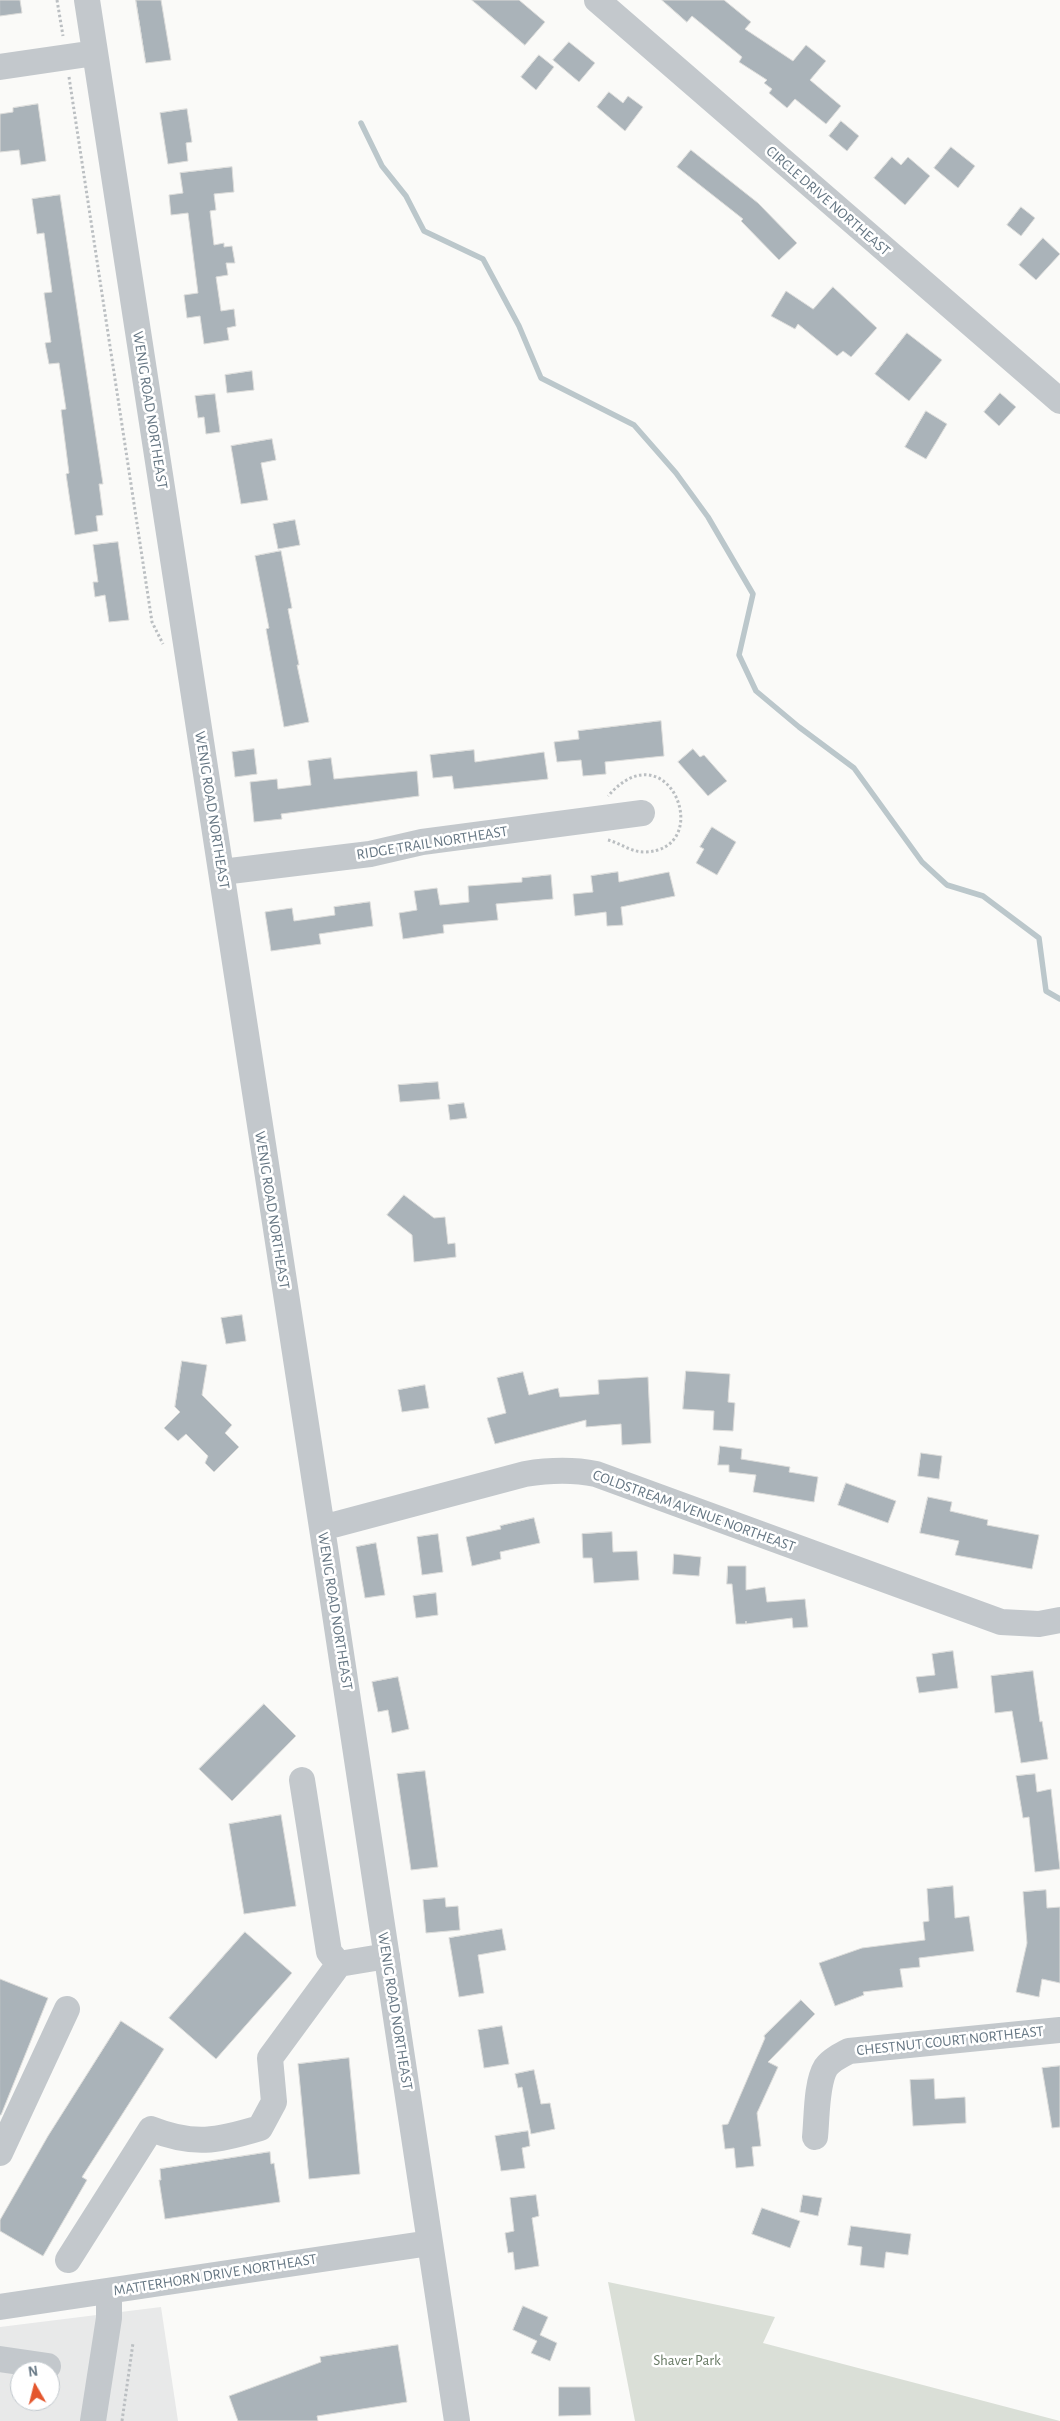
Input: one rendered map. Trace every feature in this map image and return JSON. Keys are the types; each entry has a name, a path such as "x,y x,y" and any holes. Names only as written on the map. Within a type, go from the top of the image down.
{"street":[{"name":"WENIG ROAD NORTHEAST","path":"87,0 222,872 457,2421"},
{"name":"CIRCLE DRIVE NORTHEAST","path":"597,0 1060,401"},
{"path":"0,67 95,54"},
{"name":"RIDGE TRAIL NORTHEAST","path":"222,872 370,854 422,842 642,813"},
{"name":"COLDSTREAM AVENUE NORTHEAST","path":"322,1528 525,1474 552,1470 576,1470 596,1474 1001,1622 1039,1624 1060,1620"},
{"path":"302,1780 329,1952 340,1964"},
{"path":"68,2260 151,2129 174,2138 200,2141 232,2136 260,2128 274,2102 270,2058 340,1964 387,1956"},
{"path":"0,2153 67,2010"},
{"name":"CHESTNUT COURT NORTHEAST","path":"815,2137 821,2084 826,2067 837,2057 848,2051 1060,2030"},
{"name":"MATTERHORN DRIVE NORTHEAST","path":"0,2306 430,2243"},
{"path":"93,2421 109,2318 110,2290"},
{"path":"0,2359 14,2361"}],"path":[{"path":"58,0 64,40"},
{"path":"68,69 152,622 164,650"},
{"path":"122,2421 133,2342"}],"shaded area":[{"path":"161,2307 178,2421 0,2421 0,2327"}],"green space":[{"name":"Shaver Park","path":"608,2282 775,2317 763,2343 1060,2421 635,2421"}],"building":[{"path":"0,0 20,0 22,13 0,16"},
{"path":"136,0 161,0 171,60 146,63"},
{"path":"472,0 519,0 545,22 525,45"},
{"path":"662,0 724,0 751,22 745,29 793,61 806,45 826,61 810,80 841,106 826,124 795,99 787,108 769,93 772,89 764,83 767,80 739,62 742,57 692,16 687,22"},
{"path":"569,42 595,63 579,82 553,60"},
{"path":"539,55 554,67 536,90 521,77"},
{"path":"609,92 623,103 628,96 643,107 625,131 597,107"},
{"path":"38,104 46,161 21,165 19,150 0,152 0,114 13,112 13,108"},
{"path":"187,109 192,142 186,143 188,161 168,164 160,113"},
{"path":"841,121 859,136 847,151 829,136"},
{"path":"951,147 975,166 958,188 934,168"},
{"path":"691,150 758,203 797,243 779,260 741,221 743,219 677,167"},
{"path":"892,157 901,165 908,157 930,176 905,205 874,178"},
{"path":"232,167 234,192 214,194 216,210 210,211 214,245 224,243 224,247 232,246 235,263 226,263 228,275 216,277 221,311 234,309 236,326 227,328 229,340 204,344 200,316 187,318 184,295 198,293 188,213 171,215 169,195 183,193 180,173"},
{"path":"60,195 103,484 99,484 103,515 96,516 98,531 75,535 66,474 69,473 61,410 66,409 59,363 49,364 45,343 51,342 44,293 52,292 44,233 37,234 32,199"},
{"path":"1021,207 1035,218 1021,236 1007,225"},
{"path":"1043,238 1060,254 1036,280 1019,265"},
{"path":"833,287 877,328 851,357 843,351 837,356 798,324 795,329 771,316 786,291 813,309"},
{"path":"907,333 942,360 909,401 875,374"},
{"path":"252,371 254,390 227,393 225,375"},
{"path":"1000,393 1016,407 999,426 984,412"},
{"path":"215,394 220,432 206,434 204,417 198,418 195,396"},
{"path":"926,411 947,424 926,459 905,447"},
{"path":"272,439 276,460 261,463 268,500 241,504 231,446"},
{"path":"295,520 300,545 278,549 273,524"},
{"path":"118,542 129,620 109,622 105,595 95,597 93,582 98,582 93,545"},
{"path":"281,551 292,608 288,609 299,665 297,665 309,722 284,727 266,629 269,628 255,556"},
{"path":"661,721 664,756 605,762 606,774 583,776 581,760 557,762 554,742 579,739 578,731"},
{"path":"254,749 257,774 235,777 232,752"},
{"path":"693,749 700,757 704,755 727,781 708,796 678,762"},
{"path":"474,750 475,762 544,752 548,779 454,789 452,776 433,778 430,755"},
{"path":"331,758 334,779 417,771 419,796 281,814 282,819 254,822 250,782 277,779 278,789 311,785 308,761"},
{"path":"712,827 736,842 717,875 696,863 704,849 700,847"},
{"path":"618,872 619,882 669,872 675,896 621,907 623,925 607,926 606,912 575,916 573,894 593,892 591,876"},
{"path":"551,875 553,899 496,904 498,920 443,925 444,933 403,939 399,913 417,910 414,891 437,888 440,905 469,902 468,886 522,882 522,878"},
{"path":"370,902 373,926 319,934 321,944 271,951 265,912 292,908 294,921 335,915 334,907"},
{"path":"438,1082 440,1099 400,1102 398,1085"},
{"path":"464,1103 467,1118 450,1120 448,1105"},
{"path":"404,1195 434,1218 445,1217 448,1244 455,1243 456,1257 414,1262 412,1235 387,1215"},
{"path":"242,1315 246,1341 226,1344 221,1318"},
{"path":"182,1361 207,1365 202,1395 232,1425 225,1433 239,1447 214,1472 205,1463 208,1456 186,1434 178,1441 164,1428 180,1412 175,1407"},
{"path":"686,1371 730,1374 728,1402 735,1403 733,1431 713,1430 714,1411 683,1409"},
{"path":"523,1372 529,1395 558,1388 560,1397 599,1394 598,1380 648,1377 651,1443 622,1445 621,1424 586,1427 586,1420 495,1444 487,1418 506,1413 497,1378"},
{"path":"425,1385 429,1408 402,1412 398,1390"},
{"path":"720,1446 742,1449 741,1459 790,1467 789,1472 818,1477 814,1502 753,1492 756,1475 729,1472 729,1465 718,1465"},
{"path":"921,1453 942,1456 939,1479 918,1476"},
{"path":"846,1483 896,1501 888,1523 838,1505"},
{"path":"928,1497 952,1502 950,1511 988,1520 987,1525 1039,1535 1032,1569 955,1555 959,1541 920,1533"},
{"path":"534,1518 540,1543 500,1552 501,1559 472,1566 466,1537 501,1529 500,1526"},
{"path":"612,1532 613,1552 637,1551 639,1580 594,1583 592,1558 583,1558 582,1534"},
{"path":"438,1534 443,1572 422,1575 417,1537"},
{"path":"376,1543 385,1595 365,1598 356,1547"},
{"path":"674,1554 701,1557 699,1576 673,1574"},
{"path":"728,1566 746,1566 746,1590 765,1587 767,1602 805,1599 808,1627 793,1628 792,1618 736,1624 732,1584 727,1584"},
{"path":"436,1593 438,1615 416,1618 413,1596"},
{"path":"953,1651 958,1688 919,1693 916,1677 935,1675 932,1654"},
{"path":"1033,1671 1040,1722 1042,1721 1048,1759 1021,1763 1012,1711 995,1713 991,1676"},
{"path":"398,1677 409,1729 392,1733 388,1710 378,1712 372,1682"},
{"path":"264,1704 296,1736 232,1801 199,1769"},
{"path":"425,1771 438,1867 411,1870 397,1774"},
{"path":"1035,1774 1037,1792 1051,1789 1060,1869 1035,1872 1029,1817 1023,1818 1016,1776"},
{"path":"281,1815 296,1906 244,1914 229,1824"},
{"path":"953,1886 955,1918 969,1916 974,1951 919,1958 920,1967 900,1969 903,1987 863,1992 864,1995 835,2006 819,1963 862,1948 925,1940 923,1922 929,1921 927,1889"},
{"path":"1046,1890 1047,1908 1060,1907 1060,1983 1042,1979 1039,1997 1016,1992 1027,1943 1023,1892"},
{"path":"445,1898 446,1907 458,1906 460,1930 426,1933 423,1900"},
{"path":"502,1929 506,1950 478,1955 484,1993 459,1997 449,1938"},
{"path":"245,1932 292,1973 216,2059 169,2018"},
{"path":"0,1979 48,1998 1,2115 0,2115"},
{"path":"801,2000 815,2014 768,2062 778,2067 757,2113 761,2146 752,2147 754,2166 736,2168 734,2148 725,2149 722,2125 728,2124 765,2038 764,2036"},
{"path":"121,2021 164,2049 82,2177 87,2180 43,2256 0,2231 0,2220 48,2136"},
{"path":"502,2026 509,2064 484,2068 478,2030"},
{"path":"349,2058 360,2174 309,2179 298,2064"},
{"path":"1060,2066 1060,2127 1052,2128 1042,2068"},
{"path":"534,2070 541,2104 550,2103 555,2129 531,2134 522,2087 518,2088 515,2074"},
{"path":"934,2079 935,2099 965,2097 966,2123 913,2126 910,2080"},
{"path":"528,2131 530,2146 522,2148 525,2168 501,2171 495,2136"},
{"path":"270,2152 271,2164 274,2163 280,2202 165,2219 159,2180 161,2180 160,2169"},
{"path":"536,2195 539,2216 532,2218 539,2266 515,2270 513,2252 508,2253 505,2233 514,2231 510,2198"},
{"path":"803,2195 822,2198 818,2216 800,2212"},
{"path":"762,2208 800,2221 790,2248 752,2234"},
{"path":"851,2226 911,2234 908,2255 886,2252 884,2268 860,2265 862,2247 848,2245"},
{"path":"523,2306 548,2317 540,2335 557,2343 550,2361 531,2353 537,2341 513,2330"},
{"path":"398,2345 407,2402 317,2416 318,2421 238,2421 229,2396 321,2362 320,2357"},
{"path":"559,2387 590,2387 591,2415 559,2416"}],"waterway":[{"path":"361,123 382,166 406,196 424,231 483,259 519,326 541,378 634,425 676,473 708,517 753,594 739,655 756,691 799,727 854,768 922,862 947,885 983,896 1039,938 1046,991 1060,999"}]}
